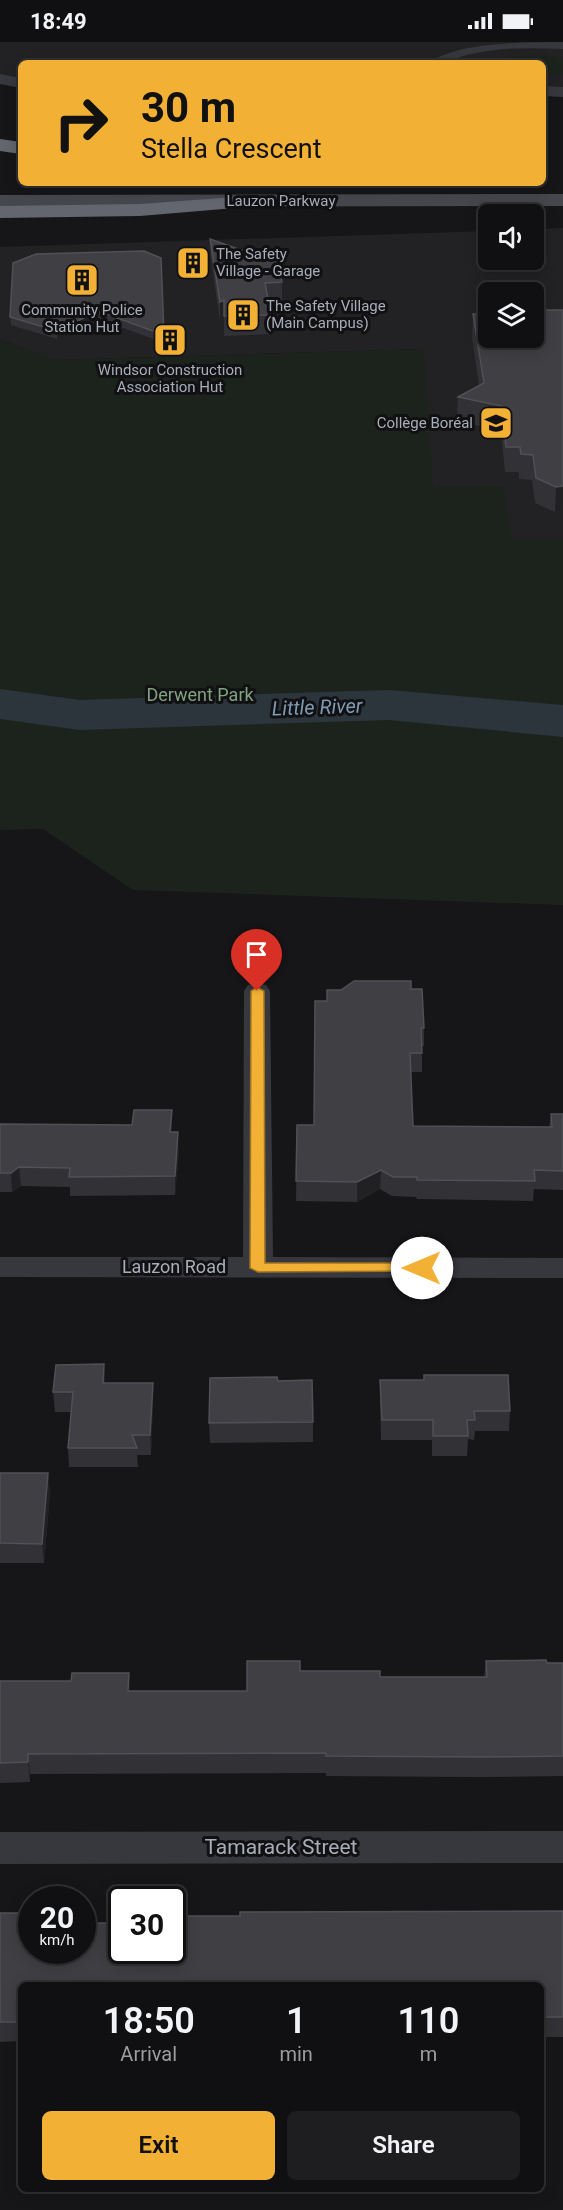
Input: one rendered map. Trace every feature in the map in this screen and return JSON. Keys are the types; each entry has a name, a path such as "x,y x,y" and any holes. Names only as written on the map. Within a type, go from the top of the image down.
{"highway":[{"path":"0,145 18,148"},
{"path":"0,212 140,210 263,201"}],"main road":[{"path":"0,183 18,182"},
{"path":"546,183 563,183"},
{"name":"Lauzon Parkway","path":"0,201 563,200"}],"street":[{"path":"441,60 444,56 467,47 523,43 563,45"},
{"path":"0,79 18,82"},
{"path":"546,91 563,92"},
{"path":"257,991 258,1268"},
{"name":"Lauzon Road","path":"0,1267 563,1268"},
{"name":"Tamarack Street","path":"0,1848 563,1847"}],"shaded area":[{"path":"0,42 563,42 563,92 546,91 546,60 18,60 18,82 0,79"},
{"name":"Collège Boréal","path":"563,228 563,540 323,541 424,349 54,360 0,339 0,247 478,231 478,270 544,270 544,229"}],"green space":[{"path":"516,56 563,57 563,75 546,75 546,60 501,60"},
{"name":"Derwent Park","path":"0,339 55,360 424,349 433,487 503,486 512,540 563,540 563,905 133,890 43,829 0,830"}],"building":[{"path":"210,239 252,254 275,253 282,282 265,283 271,315 224,316 224,300 220,302"},
{"path":"144,251 161,258 164,335 98,311 57,331 10,317 13,263 36,254"},
{"path":"544,310 563,310 563,486 556,487 536,478 533,455 521,454 520,447 506,447 502,406 458,397 484,383 478,348 544,348"},
{"path":"473,314 478,314 478,345"},
{"path":"354,981 411,981 411,989 422,989 424,1028 421,1028 422,1053 410,1053 413,1126 552,1127 551,1114 563,1114 563,1171 534,1170 535,1181 417,1180 417,1177 393,1177 381,1170 357,1182 296,1181 297,1125 314,1125 315,1001 327,1001 327,990 341,990"},
{"path":"134,1110 172,1110 170,1132 178,1132 175,1176 69,1177 70,1168 19,1167 11,1173 0,1173 0,1124 132,1125"},
{"path":"104,1364 103,1383 153,1383 150,1435 132,1435 137,1448 68,1448 73,1392 53,1392 56,1365"},
{"path":"424,1375 508,1375 510,1411 474,1411 475,1420 467,1420 468,1436 433,1436 433,1420 382,1420 380,1380 424,1380"},
{"path":"277,1377 278,1381 312,1380 313,1422 209,1423 210,1378"},
{"path":"0,1473 48,1473 42,1544 0,1543"},
{"path":"546,1660 547,1663 563,1663 563,1756 326,1756 326,1753 28,1754 28,1762 0,1763 0,1681 71,1681 72,1673 129,1673 128,1691 247,1691 247,1661 300,1661 300,1671 380,1671 380,1677 487,1677 486,1661"},
{"path":"563,1911 563,2017 544,2017 544,1982 18,1982 18,2022 0,2022 0,1913 18,1913 18,1964 96,1964 96,1923 108,1923 108,1964 186,1964 186,1916 240,1916 240,1912"}],"waterway":[{"name":"Little River","path":"0,704 80,715 389,705 563,721"}],"place":[{"name":"The Safety Village - Garage","path":"193,263"},
{"name":"Community Police Station Hut","path":"82,280"},
{"name":"The Safety Village (Main Campus)","path":"243,315"},
{"name":"Windsor Construction Association Hut","path":"170,340"},
{"name":"Collège Boréal","path":"496,423"}],"route":[{"path":"257,991 258,1268 422,1268"}]}
